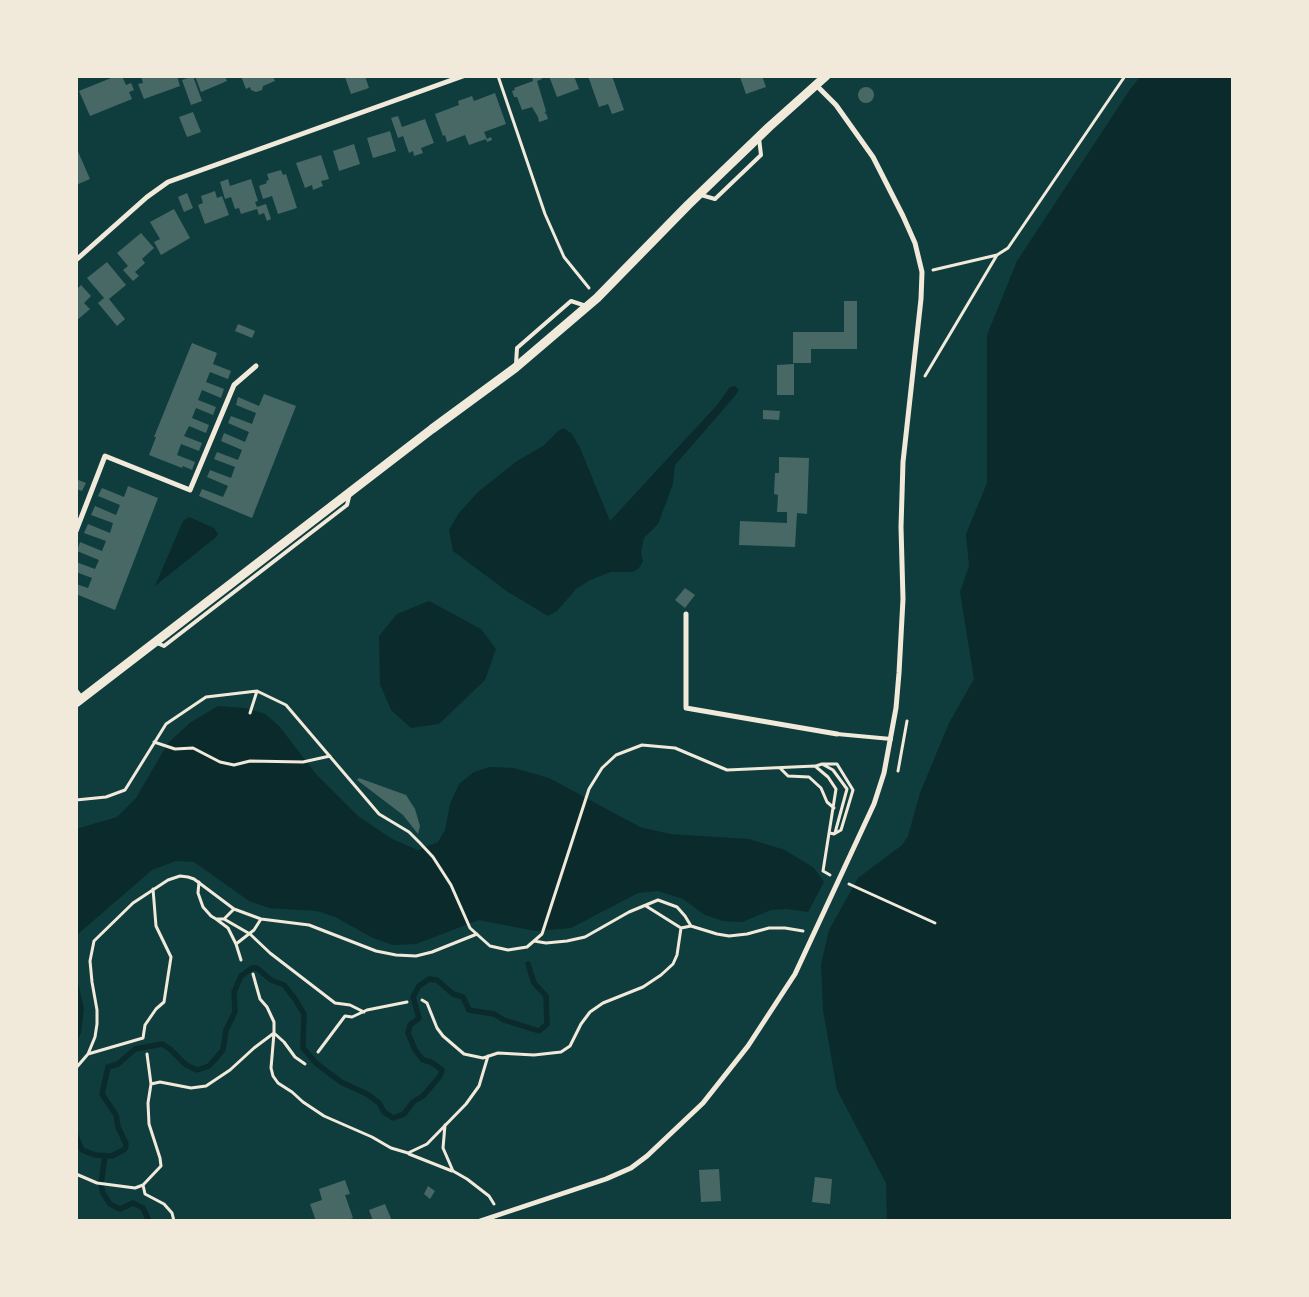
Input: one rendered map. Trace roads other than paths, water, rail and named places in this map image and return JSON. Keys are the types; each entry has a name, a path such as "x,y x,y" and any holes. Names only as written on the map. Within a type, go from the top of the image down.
{"street":[{"path":"76,260 168,182 463,76"},
{"path":"76,691 79,701 432,428 515,368 588,307 699,194 758,137 826,76"},
{"path":"480,1221 631,1168 647,1156 703,1103 748,1046 795,974 874,804 884,773 897,699 902,622 901,527 903,462 921,299 922,272 915,243 904,216 872,158 836,105 816,86"},
{"path":"76,531 105,456 190,490 234,384 256,366"},
{"path":"686,614 686,708 837,734"}],"lane":[{"path":"699,194 715,199 761,155 758,137"},
{"path":"515,368 518,348 570,301 588,307"},
{"path":"837,734 891,739"}],"water":[{"path":"1141,76 1233,76 1233,1221 887,1221 886,1183 837,1090 823,1010 821,965 829,930 858,878 902,845 908,836 920,793 949,723 974,679 960,592 969,566 966,534 987,483 987,335 1017,261 1131,88"},
{"path":"735,386 739,390 734,397 675,465 673,484 658,524 644,538 641,552 643,562 638,569 632,572 611,572 590,580 576,589 557,611 548,616 508,592 453,551 449,530 459,513 478,492 517,461 543,446 558,431 564,428 572,434 580,448 610,521 717,405 730,387"},
{"path":"189,517 214,528 218,534 155,586 183,521"},
{"path":"429,601 481,629 496,649 485,680 439,724 411,728 391,710 380,684 379,636 397,614"},
{"path":"218,706 246,708 265,714 279,726 316,774 358,816 392,839 418,850 438,842 445,830 450,804 459,784 474,772 490,767 514,768 549,778 640,827 670,834 749,839 785,850 814,868 824,882 808,912 787,909 771,910 742,922 723,921 705,915 683,899 658,891 638,893 571,928 535,931 479,920 416,944 393,945 373,938 335,917 317,911 269,908 249,901 194,862 176,861 152,870 76,937 76,829 117,817 136,798 168,743 191,722"},
{"path":"76,975 84,1008 81,1033 76,1042"}],"waterway":[{"path":"76,1136 82,1150 95,1155 112,1156 125,1149 126,1144 118,1127 116,1115 102,1094 108,1067 118,1064 135,1049 162,1044 170,1049 186,1065 197,1070 209,1066 223,1050 226,1030 235,1012 234,992 241,976 252,968 257,968 271,980 284,985 295,999 304,1014 303,1048 317,1064 341,1082 367,1094 379,1103 384,1112 393,1118 404,1114 413,1102 423,1096 440,1076 442,1070 431,1062 423,1060 415,1050 408,1033 410,1025 419,1018 413,997 419,986 429,979 437,980 453,994 463,997 469,1010 494,1014 504,1020 539,1031 547,1024 546,996 534,983 528,964"},
{"path":"105,1156 101,1184 103,1193 110,1204 120,1209 133,1203 143,1208 149,1221"}]}
